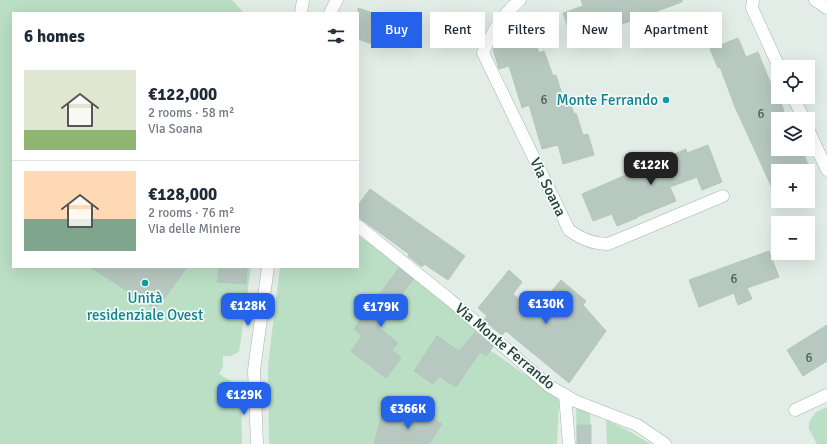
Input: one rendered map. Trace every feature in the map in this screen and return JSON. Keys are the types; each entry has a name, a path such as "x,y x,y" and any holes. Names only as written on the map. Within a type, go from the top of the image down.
{"street":[{"path":"301,12 303,0"},
{"path":"331,12 337,0"},
{"name":"Via Soana","path":"520,0 502,19 483,53 568,230 586,240 598,244 608,244 723,196"},
{"path":"753,0 752,8 776,60"},
{"path":"815,0 827,8"},
{"path":"815,144 827,170"},
{"name":"Via Monte Ferrando","path":"359,227 449,299 543,381 575,401 636,425 665,444"},
{"path":"257,444 254,370 268,268"},
{"path":"795,410 827,395"},
{"path":"565,396 569,444"}],"green space":[{"path":"0,0 232,0 243,12 12,12 12,268 251,268 239,352 230,356 223,356 223,367 219,374 241,387 242,444 0,444"},
{"path":"359,236 415,276 495,344 490,350 557,397 559,402 557,444 269,444 268,365 280,268 359,268"},
{"path":"576,405 590,413 591,444 577,444"},
{"path":"827,407 827,444 817,444 809,429 809,422 816,412"},
{"path":"606,420 625,429 651,444 607,444"}],"building":[{"path":"581,0 682,0 682,2 655,12 630,12 630,21 622,24 622,12 567,12 567,25 563,13 583,6"},
{"path":"358,8 371,12 371,44 359,39"},
{"path":"738,38 746,57 758,52 771,84 771,104 781,104 784,111 771,112 771,156 804,156 808,164 771,164 771,186 735,107 720,67 718,68 710,49 722,48 722,44"},
{"path":"537,48 539,53 544,51 553,76 556,75 562,94 567,92 583,135 588,134 594,155 563,164 558,145 542,149 529,105 522,108 509,66 499,69 493,49"},
{"path":"708,145 722,182 702,190 697,177 670,187 676,201 637,218 617,226 612,214 593,221 582,194 686,149 687,153"},
{"path":"370,189 465,256 448,280 424,264 422,267 408,256 409,254 359,218 359,204"},
{"path":"769,251 771,260 772,260 779,277 747,288 752,299 738,305 734,293 699,307 689,280"},
{"name":"Unità residenziale Ovest","path":"92,268 186,268 155,309"},
{"path":"219,268 247,268 246,284 217,282"},
{"path":"399,268 413,279 378,327 398,343 392,350 401,358 386,378 351,351 362,336 354,329"},
{"path":"509,270 522,282 513,294 534,312 561,280 586,301 583,305 606,331 569,383 506,331 502,335 484,320 487,316 478,308"},
{"path":"827,325 827,361 803,376 787,350"},
{"path":"475,332 493,347 486,356 480,352 456,387 439,376 433,384 414,371 437,336 459,351"},
{"path":"417,407 442,424 429,444 374,444 381,418 405,425"},
{"path":"577,425 591,425 591,444 577,444"}],"place":[{"name":"Monte Ferrando","path":"666,100"},
{"name":"Unità residenziale Ovest","path":"145,283"}]}
